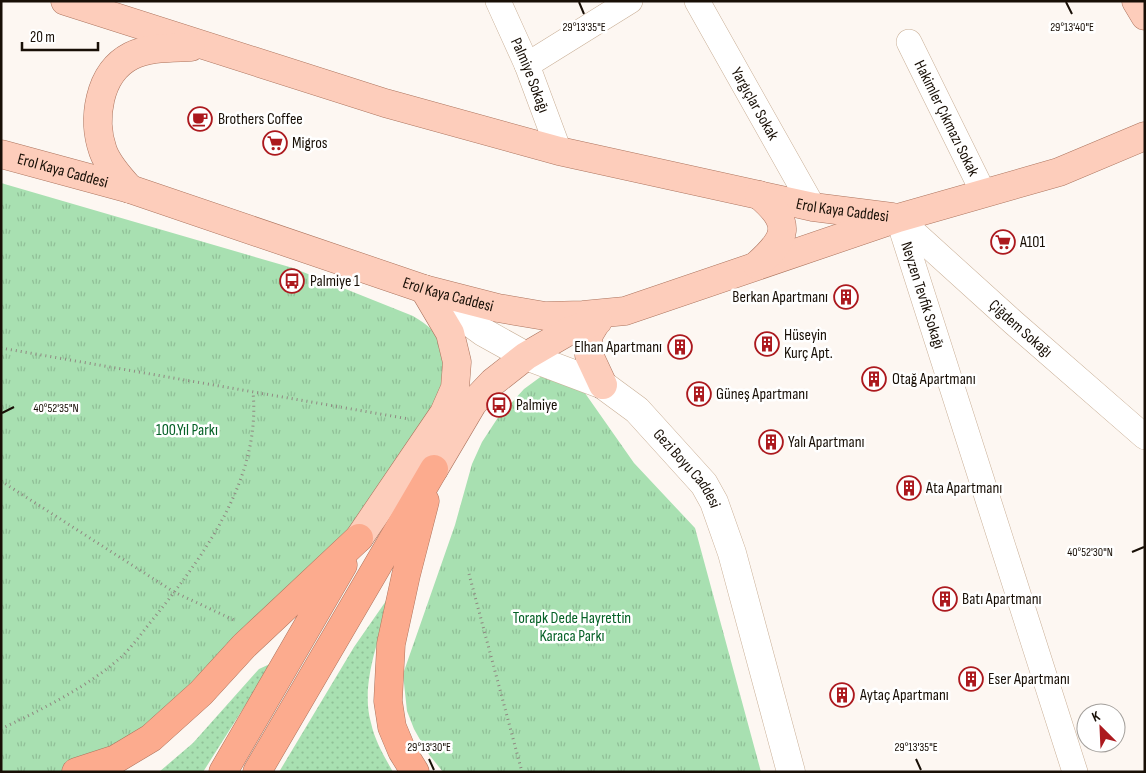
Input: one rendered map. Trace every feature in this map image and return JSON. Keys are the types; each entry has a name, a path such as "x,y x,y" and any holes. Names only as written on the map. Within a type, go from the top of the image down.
{"highway":[{"path":"257,772 434,469"},
{"path":"416,772 402,751 392,726 388,702 390,644 434,469"},
{"path":"76,772 116,759 151,738 202,693 259,632 359,538"},
{"path":"223,772 359,538"}],"main road":[{"name":"Erol Kaya Caddesi","path":"65,1 386,103 559,151 812,207 898,218"},
{"path":"1136,1 1145,16"},
{"path":"130,189 115,172 104,154 98,132 99,104 108,80 117,66 131,56 158,49 208,46"},
{"name":"Erol Kaya Caddesi","path":"1,154 130,189 424,290 498,308 545,316 625,311 898,218 1059,172 1145,136"},
{"path":"756,266 770,254 780,240 783,229 781,217 759,195"},
{"path":"359,538 437,424 455,388 457,362 450,332 424,290"},
{"path":"434,469 473,402 492,382 526,356 569,331 625,311"},
{"path":"597,321 588,336 589,355 603,385"}],"street":[{"name":"Palmiye Sokağı","path":"498,1 527,65 559,151"},
{"path":"527,65 630,1"},
{"name":"Yargıçlar Sokak","path":"697,1 812,207"},
{"name":"Hakimler Çıkmazı Sokak","path":"909,42 984,194"},
{"name":"Çiğdem Sokağı","path":"898,218 1014,324 1145,437"},
{"name":"Neyzen Tevfik Sokağı","path":"898,218 1075,772"},
{"name":"Gezi Boyu Caddesi","path":"424,290 483,332 526,356 603,385 637,410 704,484 714,502 732,553 790,772"}],"path":[{"path":"1,348 437,424"},
{"path":"1,729 83,686 120,658 174,592 206,548 232,502 247,458 255,413 252,392"},
{"path":"1,481 174,592 259,632"},
{"path":"469,574 522,772"}],"green space":[{"name":"100.Yıl Parkı","path":"1,183 293,268 413,316 437,335 441,342 451,379 351,529 146,736 71,772 1,772"},
{"name":"Torapk Dede Hayrettin Karaca Parkı","path":"566,366 634,463 695,528 761,772 443,772 427,752 414,729 407,711 403,674 455,525 472,464 482,442 497,419 524,389 554,367"},
{"path":"395,588 374,655 368,690 368,707 373,730 393,772 279,772 354,647"},
{"path":"272,663 203,772 159,772 193,743 259,669"}],"place":[{"name":"Brothers Coffee","path":"200,119"},
{"name":"Migros","path":"275,143"},
{"name":"A101","path":"1003,242"},
{"name":"Palmiye 1","path":"292,281"},
{"name":"Berkan Apartmanı","path":"846,297"},
{"name":"Hüseyin Kurç Apt.","path":"767,344"},
{"name":"Elhan Apartmanı","path":"680,347"},
{"name":"Otağ Apartmanı","path":"874,379"},
{"name":"Güneş Apartmanı","path":"699,394"},
{"name":"Palmiye","path":"499,405"},
{"name":"Yalı Apartmanı","path":"771,442"},
{"name":"Ata Apartmanı","path":"909,488"},
{"name":"Batı Apartmanı","path":"945,599"},
{"name":"Eser Apartmanı","path":"971,679"},
{"name":"Aytaç Apartmanı","path":"842,695"}]}
